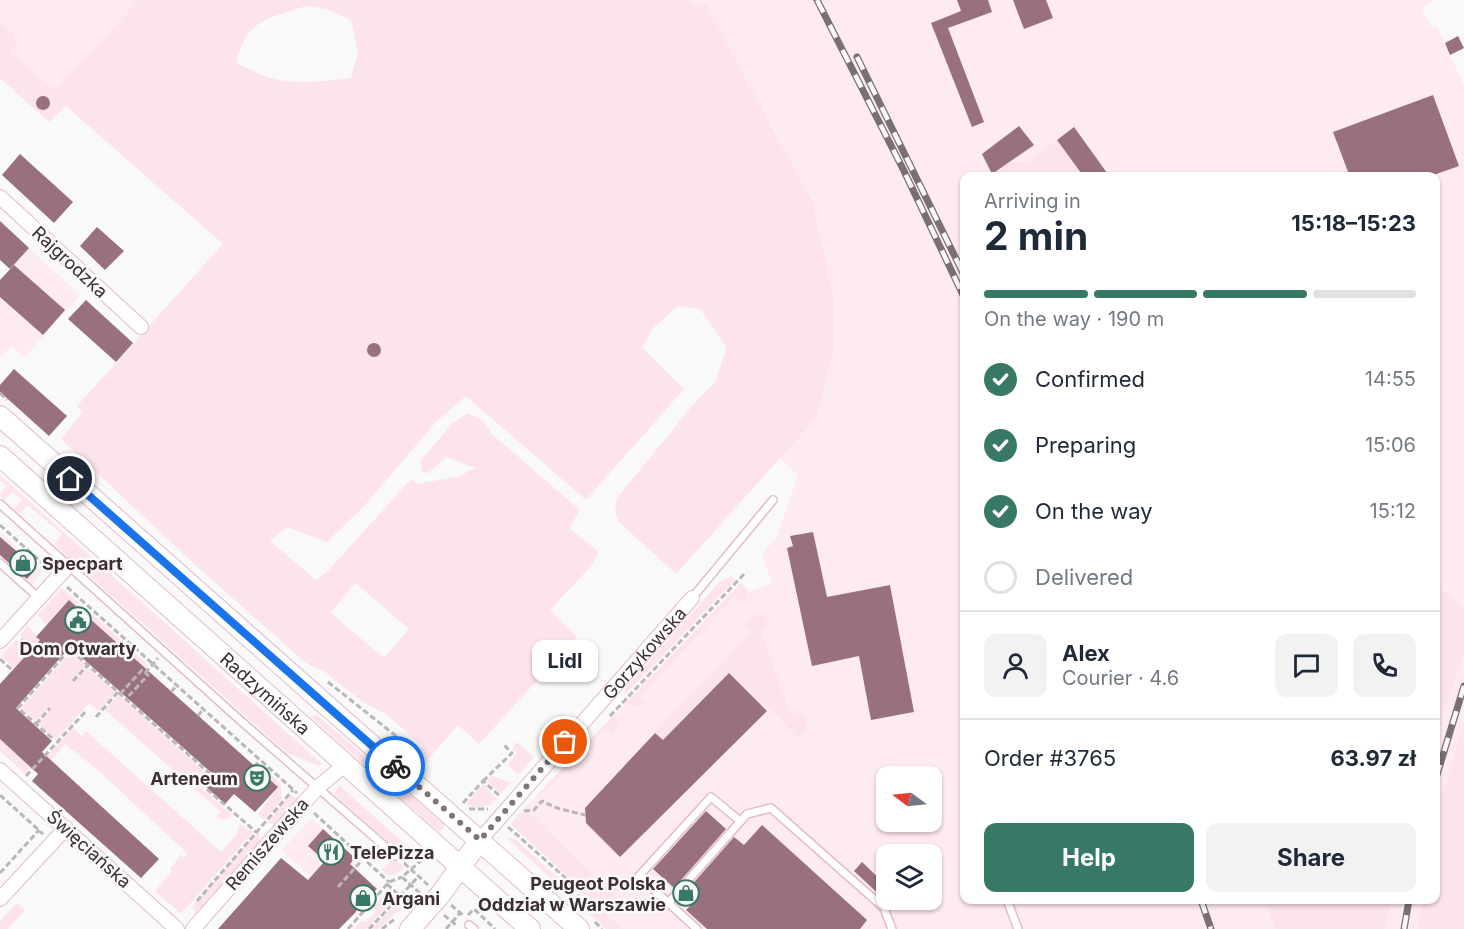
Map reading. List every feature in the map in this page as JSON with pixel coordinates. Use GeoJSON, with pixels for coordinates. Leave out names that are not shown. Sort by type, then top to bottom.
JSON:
{"type":"FeatureCollection","features":[{"type":"Feature","properties":{"kind":"main road","name":"Radzymińska"},"geometry":{"type":"LineString","coordinates":[[0,416],[579,929]]}},
{"type":"Feature","properties":{"kind":"main road","name":"Radzymińska"},"geometry":{"type":"LineString","coordinates":[[0,456],[530,929]]}},
{"type":"Feature","properties":{"kind":"main road"},"geometry":{"type":"LineString","coordinates":[[295,718],[314,696]]}},
{"type":"Feature","properties":{"kind":"main road","name":"Gorzykowska"},"geometry":{"type":"LineString","coordinates":[[410,929],[440,895],[480,840]]}},
{"type":"Feature","properties":{"kind":"street","name":"Rajgrodzka"},"geometry":{"type":"LineString","coordinates":[[0,197],[141,327]]}},
{"type":"Feature","properties":{"kind":"street"},"geometry":{"type":"LineString","coordinates":[[0,641],[69,565]]}},
{"type":"Feature","properties":{"kind":"street","name":"Gorzykowska"},"geometry":{"type":"LineString","coordinates":[[480,840],[692,598]]}},
{"type":"Feature","properties":{"kind":"street","name":"Remiszewska"},"geometry":{"type":"LineString","coordinates":[[193,929],[305,801],[346,764]]}},
{"type":"Feature","properties":{"kind":"street","name":"Święciańska"},"geometry":{"type":"LineString","coordinates":[[0,770],[176,928]]}},
{"type":"Feature","properties":{"kind":"street"},"geometry":{"type":"LineString","coordinates":[[0,899],[66,828]]}},
{"type":"Feature","properties":{"kind":"lane"},"geometry":{"type":"LineString","coordinates":[[692,598],[773,500]]}},
{"type":"Feature","properties":{"kind":"lane","name":"Radzymińska"},"geometry":{"type":"LineString","coordinates":[[0,504],[396,856]]}},
{"type":"Feature","properties":{"kind":"lane"},"geometry":{"type":"LineString","coordinates":[[0,563],[39,598]]}},
{"type":"Feature","properties":{"kind":"lane"},"geometry":{"type":"LineString","coordinates":[[697,929],[639,876],[711,797],[740,821]]}},
{"type":"Feature","properties":{"kind":"lane"},"geometry":{"type":"LineString","coordinates":[[668,903],[747,814],[771,808],[884,908],[892,929]]}},
{"type":"Feature","properties":{"kind":"lane"},"geometry":{"type":"LineString","coordinates":[[1009,904],[1018,929]]}},
{"type":"Feature","properties":{"kind":"path"},"geometry":{"type":"LineString","coordinates":[[0,525],[294,790],[318,818],[411,905],[423,895],[402,877]]}},
{"type":"Feature","properties":{"kind":"path"},"geometry":{"type":"LineString","coordinates":[[610,716],[746,572]]}},
{"type":"Feature","properties":{"kind":"path"},"geometry":{"type":"LineString","coordinates":[[83,614],[89,607]]}},
{"type":"Feature","properties":{"kind":"path"},"geometry":{"type":"LineString","coordinates":[[17,636],[32,649]]}},
{"type":"Feature","properties":{"kind":"path"},"geometry":{"type":"LineString","coordinates":[[52,738],[18,708],[70,649],[210,774],[201,784],[256,832]]}},
{"type":"Feature","properties":{"kind":"path"},"geometry":{"type":"LineString","coordinates":[[145,673],[164,651]]}},
{"type":"Feature","properties":{"kind":"path"},"geometry":{"type":"LineString","coordinates":[[0,659],[12,670]]}},
{"type":"Feature","properties":{"kind":"path"},"geometry":{"type":"LineString","coordinates":[[74,681],[88,665]]}},
{"type":"Feature","properties":{"kind":"path"},"geometry":{"type":"LineString","coordinates":[[96,717],[142,670],[148,675],[126,699]]}},
{"type":"Feature","properties":{"kind":"path"},"geometry":{"type":"LineString","coordinates":[[171,692],[177,685]]}},
{"type":"Feature","properties":{"kind":"path"},"geometry":{"type":"LineString","coordinates":[[36,724],[50,708]]}},
{"type":"Feature","properties":{"kind":"path"},"geometry":{"type":"LineString","coordinates":[[198,716],[203,709]]}},
{"type":"Feature","properties":{"kind":"path"},"geometry":{"type":"LineString","coordinates":[[25,777],[87,710]]}},
{"type":"Feature","properties":{"kind":"path"},"geometry":{"type":"LineString","coordinates":[[463,803],[512,753],[503,744]]}},
{"type":"Feature","properties":{"kind":"path"},"geometry":{"type":"LineString","coordinates":[[254,767],[260,760]]}},
{"type":"Feature","properties":{"kind":"path"},"geometry":{"type":"LineString","coordinates":[[483,781],[501,798]]}},
{"type":"Feature","properties":{"kind":"path"},"geometry":{"type":"LineString","coordinates":[[176,928],[294,790]]}},
{"type":"Feature","properties":{"kind":"path"},"geometry":{"type":"LineString","coordinates":[[536,794],[542,801],[557,808],[585,815]]}},
{"type":"Feature","properties":{"kind":"path"},"geometry":{"type":"LineString","coordinates":[[0,795],[52,842]]}},
{"type":"Feature","properties":{"kind":"path"},"geometry":{"type":"LineString","coordinates":[[525,806],[519,812],[534,810],[542,801]]}},
{"type":"Feature","properties":{"kind":"path"},"geometry":{"type":"LineString","coordinates":[[468,811],[487,808],[490,810]]}},
{"type":"Feature","properties":{"kind":"path"},"geometry":{"type":"LineString","coordinates":[[0,873],[52,816]]}},
{"type":"Feature","properties":{"kind":"path"},"geometry":{"type":"LineString","coordinates":[[513,819],[506,825],[578,890],[579,908]]}},
{"type":"Feature","properties":{"kind":"path"},"geometry":{"type":"LineString","coordinates":[[338,887],[363,859]]}},
{"type":"Feature","properties":{"kind":"path"},"geometry":{"type":"LineString","coordinates":[[348,929],[388,883],[402,877],[423,859]]}},
{"type":"Feature","properties":{"kind":"path"},"geometry":{"type":"LineString","coordinates":[[369,929],[419,876]]}},
{"type":"Feature","properties":{"kind":"path"},"geometry":{"type":"LineString","coordinates":[[441,912],[456,925]]}},
{"type":"Feature","properties":{"kind":"path"},"geometry":{"type":"LineString","coordinates":[[446,929],[460,913]]}},
{"type":"Feature","properties":{"kind":"shaded area"},"geometry":{"type":"Polygon","coordinates":[[[0,0],[139,0],[55,91],[10,52],[13,33],[0,21],[0,0]]]}},
{"type":"Feature","properties":{"kind":"shaded area"},"geometry":{"type":"Polygon","coordinates":[[[139,0],[690,0],[693,6],[706,4],[813,202],[835,303],[833,354],[818,416],[676,574],[619,522],[615,511],[617,498],[696,401],[715,382],[727,348],[700,309],[678,306],[654,327],[642,347],[684,389],[586,500],[466,396],[436,422],[365,505],[327,542],[287,527],[270,541],[316,580],[328,571],[411,479],[417,484],[460,476],[475,468],[446,457],[428,473],[422,472],[420,461],[452,424],[468,413],[482,420],[493,435],[580,510],[569,528],[599,552],[591,566],[550,610],[577,637],[479,744],[458,725],[423,765],[418,753],[423,746],[386,714],[363,702],[325,672],[306,663],[192,562],[61,439],[82,413],[77,406],[223,244],[66,106],[49,122],[0,78],[0,21],[13,33],[16,45],[11,52],[55,91],[139,0]],[[306,6],[270,18],[253,29],[240,48],[236,62],[265,76],[292,82],[320,82],[351,78],[358,53],[351,20],[327,9],[306,6]],[[371,343],[367,348],[368,353],[377,356],[381,352],[381,347],[371,343]],[[355,583],[331,613],[384,658],[409,629],[355,583]]]}},
{"type":"Feature","properties":{"kind":"shaded area"},"geometry":{"type":"Polygon","coordinates":[[[690,0],[1433,0],[1422,9],[1432,28],[1437,27],[1464,85],[1464,609],[1446,592],[1440,590],[1440,172],[960,172],[960,904],[1440,904],[1440,676],[1464,610],[1464,929],[623,929],[600,909],[616,891],[605,887],[529,813],[519,814],[741,583],[749,592],[772,583],[762,555],[777,536],[798,476],[780,457],[818,416],[833,354],[835,303],[813,201],[706,4],[693,6],[690,0]]]}},
{"type":"Feature","properties":{"kind":"shaded area"},"geometry":{"type":"Polygon","coordinates":[[[1057,140],[1080,172],[993,172],[1011,162],[1029,162],[1057,140]]]}},
{"type":"Feature","properties":{"kind":"shaded area"},"geometry":{"type":"Polygon","coordinates":[[[29,248],[80,295],[24,358],[11,347],[0,358],[0,280],[29,248]]]}},
{"type":"Feature","properties":{"kind":"shaded area"},"geometry":{"type":"Polygon","coordinates":[[[0,475],[321,763],[320,766],[287,753],[54,544],[62,534],[28,505],[20,514],[14,509],[22,500],[12,492],[4,501],[0,494],[7,486],[0,480],[0,475]]]}},
{"type":"Feature","properties":{"kind":"shaded area"},"geometry":{"type":"Polygon","coordinates":[[[0,532],[43,571],[30,586],[0,560],[0,532]]]}},
{"type":"Feature","properties":{"kind":"shaded area"},"geometry":{"type":"Polygon","coordinates":[[[731,577],[736,579],[624,696],[625,689],[720,581],[731,577]]]}},
{"type":"Feature","properties":{"kind":"shaded area"},"geometry":{"type":"Polygon","coordinates":[[[741,583],[748,592],[745,603],[735,596],[639,696],[646,704],[637,707],[626,703],[741,583]]]}},
{"type":"Feature","properties":{"kind":"shaded area"},"geometry":{"type":"Polygon","coordinates":[[[62,588],[85,608],[81,612],[46,625],[38,615],[62,588]]]}},
{"type":"Feature","properties":{"kind":"shaded area"},"geometry":{"type":"Polygon","coordinates":[[[1440,590],[1446,592],[1464,609],[1464,653],[1440,722],[1440,590]]]}},
{"type":"Feature","properties":{"kind":"shaded area"},"geometry":{"type":"Polygon","coordinates":[[[89,611],[148,665],[145,669],[85,616],[89,611]]]}},
{"type":"Feature","properties":{"kind":"shaded area"},"geometry":{"type":"Polygon","coordinates":[[[758,614],[764,616],[771,625],[760,630],[792,717],[803,714],[808,727],[798,738],[764,702],[761,705],[729,673],[669,746],[654,732],[753,632],[744,624],[758,614]]]}},
{"type":"Feature","properties":{"kind":"shaded area"},"geometry":{"type":"Polygon","coordinates":[[[28,626],[40,640],[33,647],[20,635],[28,626]]]}},
{"type":"Feature","properties":{"kind":"shaded area"},"geometry":{"type":"Polygon","coordinates":[[[17,639],[30,650],[14,668],[1,656],[17,639]]]}},
{"type":"Feature","properties":{"kind":"shaded area"},"geometry":{"type":"Polygon","coordinates":[[[71,652],[86,665],[73,682],[88,668],[116,692],[99,711],[89,703],[56,740],[38,724],[51,709],[49,707],[36,721],[21,708],[71,652]]]}},
{"type":"Feature","properties":{"kind":"shaded area"},"geometry":{"type":"Polygon","coordinates":[[[119,695],[206,773],[197,784],[232,815],[224,820],[217,817],[221,812],[105,710],[119,695]]]}},
{"type":"Feature","properties":{"kind":"shaded area"},"geometry":{"type":"Polygon","coordinates":[[[317,715],[445,826],[439,832],[311,717],[317,715]]]}},
{"type":"Feature","properties":{"kind":"shaded area"},"geometry":{"type":"Polygon","coordinates":[[[614,715],[619,726],[613,736],[605,729],[540,795],[538,794],[614,715]]]}},
{"type":"Feature","properties":{"kind":"shaded area"},"geometry":{"type":"Polygon","coordinates":[[[1464,724],[1464,929],[1418,929],[1422,904],[1440,904],[1440,801],[1464,724]]]}},
{"type":"Feature","properties":{"kind":"shaded area"},"geometry":{"type":"Polygon","coordinates":[[[73,728],[82,736],[86,731],[221,852],[236,835],[240,824],[253,832],[181,914],[155,891],[172,871],[170,869],[181,855],[184,858],[187,853],[99,771],[65,744],[51,760],[47,756],[73,728]]]}},
{"type":"Feature","properties":{"kind":"shaded area"},"geometry":{"type":"Polygon","coordinates":[[[0,739],[31,767],[25,774],[0,751],[0,739]]]}},
{"type":"Feature","properties":{"kind":"shaded area"},"geometry":{"type":"Polygon","coordinates":[[[517,742],[534,757],[518,775],[508,765],[517,753],[512,748],[517,742]]]}},
{"type":"Feature","properties":{"kind":"shaded area"},"geometry":{"type":"Polygon","coordinates":[[[260,765],[281,784],[282,800],[264,820],[258,814],[278,787],[257,769],[260,765]]]}},
{"type":"Feature","properties":{"kind":"shaded area"},"geometry":{"type":"Polygon","coordinates":[[[491,776],[511,782],[501,794],[487,781],[491,776]]]}},
{"type":"Feature","properties":{"kind":"shaded area"},"geometry":{"type":"Polygon","coordinates":[[[483,784],[497,799],[482,807],[466,804],[483,784]]]}},
{"type":"Feature","properties":{"kind":"shaded area"},"geometry":{"type":"Polygon","coordinates":[[[339,785],[416,854],[412,860],[403,856],[334,794],[339,785]]]}},
{"type":"Feature","properties":{"kind":"shaded area"},"geometry":{"type":"Polygon","coordinates":[[[291,795],[299,800],[276,824],[267,823],[291,795]]]}},
{"type":"Feature","properties":{"kind":"shaded area"},"geometry":{"type":"Polygon","coordinates":[[[529,813],[605,887],[609,883],[617,890],[600,909],[623,929],[606,929],[584,908],[580,887],[513,827],[511,824],[519,814],[529,813]]]}},
{"type":"Feature","properties":{"kind":"shaded area"},"geometry":{"type":"Polygon","coordinates":[[[313,820],[358,861],[329,893],[282,850],[309,821],[313,820]]]}},
{"type":"Feature","properties":{"kind":"shaded area"},"geometry":{"type":"Polygon","coordinates":[[[258,832],[260,844],[197,915],[192,907],[258,832]]]}},
{"type":"Feature","properties":{"kind":"shaded area"},"geometry":{"type":"Polygon","coordinates":[[[507,838],[515,839],[574,892],[575,901],[507,838]]]}},
{"type":"Feature","properties":{"kind":"shaded area"},"geometry":{"type":"Polygon","coordinates":[[[393,858],[405,868],[394,875],[386,875],[382,870],[393,858]]]}},
{"type":"Feature","properties":{"kind":"shaded area"},"geometry":{"type":"Polygon","coordinates":[[[387,891],[396,896],[366,929],[354,929],[361,921],[366,922],[376,911],[374,906],[387,891]]]}},
{"type":"Feature","properties":{"kind":"shaded area"},"geometry":{"type":"Polygon","coordinates":[[[400,900],[404,906],[378,929],[372,929],[400,900]]]}},
{"type":"Feature","properties":{"kind":"shaded area"},"geometry":{"type":"Polygon","coordinates":[[[17,903],[25,910],[8,929],[0,929],[0,921],[17,903]]]}},
{"type":"Feature","properties":{"kind":"shaded area"},"geometry":{"type":"Polygon","coordinates":[[[1267,904],[1391,904],[1385,929],[1275,929],[1267,904]]]}},
{"type":"Feature","properties":{"kind":"building"},"geometry":{"type":"Polygon","coordinates":[[[957,0],[988,0],[992,12],[948,28],[984,122],[972,127],[931,23],[961,11],[957,0]]]}},
{"type":"Feature","properties":{"kind":"building"},"geometry":{"type":"Polygon","coordinates":[[[1013,0],[1046,0],[1053,18],[1024,29],[1013,0]]]}},
{"type":"Feature","properties":{"kind":"building"},"geometry":{"type":"Polygon","coordinates":[[[1458,36],[1464,48],[1450,55],[1445,43],[1458,36]]]}},
{"type":"Feature","properties":{"kind":"building"},"geometry":{"type":"Polygon","coordinates":[[[1433,95],[1459,166],[1440,173],[1348,172],[1333,132],[1433,95]]]}},
{"type":"Feature","properties":{"kind":"building"},"geometry":{"type":"Polygon","coordinates":[[[40,96],[46,96],[50,103],[46,110],[40,110],[36,106],[36,100],[40,96]]]}},
{"type":"Feature","properties":{"kind":"building"},"geometry":{"type":"Polygon","coordinates":[[[1019,126],[1034,145],[995,172],[991,172],[982,154],[1019,126]]]}},
{"type":"Feature","properties":{"kind":"building"},"geometry":{"type":"Polygon","coordinates":[[[1074,127],[1106,172],[1080,172],[1057,140],[1074,127]]]}},
{"type":"Feature","properties":{"kind":"building"},"geometry":{"type":"Polygon","coordinates":[[[20,154],[73,202],[54,223],[2,175],[20,154]]]}},
{"type":"Feature","properties":{"kind":"building"},"geometry":{"type":"Polygon","coordinates":[[[0,221],[29,248],[10,269],[0,260],[0,221]]]}},
{"type":"Feature","properties":{"kind":"building"},"geometry":{"type":"Polygon","coordinates":[[[97,227],[124,251],[105,270],[80,246],[97,227]]]}},
{"type":"Feature","properties":{"kind":"building"},"geometry":{"type":"Polygon","coordinates":[[[14,265],[65,310],[43,335],[0,297],[0,280],[14,265]]]}},
{"type":"Feature","properties":{"kind":"building"},"geometry":{"type":"Polygon","coordinates":[[[86,300],[133,343],[116,362],[68,319],[86,300]]]}},
{"type":"Feature","properties":{"kind":"building"},"geometry":{"type":"Polygon","coordinates":[[[374,343],[379,345],[381,350],[379,355],[374,357],[369,355],[367,350],[369,345],[374,343]]]}},
{"type":"Feature","properties":{"kind":"building"},"geometry":{"type":"Polygon","coordinates":[[[14,369],[67,416],[49,436],[0,392],[0,385],[14,369]]]}},
{"type":"Feature","properties":{"kind":"building"},"geometry":{"type":"Polygon","coordinates":[[[813,532],[827,597],[890,585],[914,712],[871,720],[859,656],[812,666],[787,548],[793,546],[790,536],[813,532]]]}},
{"type":"Feature","properties":{"kind":"building"},"geometry":{"type":"Polygon","coordinates":[[[0,537],[36,568],[27,579],[0,555],[0,537]]]}},
{"type":"Feature","properties":{"kind":"building"},"geometry":{"type":"Polygon","coordinates":[[[69,600],[278,787],[255,812],[234,794],[225,804],[205,786],[215,776],[70,647],[16,708],[52,741],[42,752],[159,859],[141,878],[32,781],[38,774],[0,739],[0,684],[40,640],[36,637],[69,600]]]}},
{"type":"Feature","properties":{"kind":"building"},"geometry":{"type":"Polygon","coordinates":[[[729,673],[767,711],[620,857],[586,823],[585,808],[655,733],[663,740],[729,673]]]}},
{"type":"Feature","properties":{"kind":"building"},"geometry":{"type":"Polygon","coordinates":[[[706,811],[726,829],[674,888],[653,869],[706,811]]]}},
{"type":"Feature","properties":{"kind":"building"},"geometry":{"type":"Polygon","coordinates":[[[762,825],[867,920],[860,929],[707,929],[686,910],[692,904],[682,896],[734,837],[744,845],[762,825]]]}},
{"type":"Feature","properties":{"kind":"building"},"geometry":{"type":"Polygon","coordinates":[[[323,829],[355,858],[350,864],[377,889],[362,902],[355,913],[339,929],[218,929],[281,858],[308,880],[325,861],[308,846],[323,829]]]}},
{"type":"Feature","properties":{"kind":"building"},"geometry":{"type":"Polygon","coordinates":[[[862,862],[876,875],[876,892],[854,871],[862,862]]]}},
{"type":"Feature","properties":{"kind":"railway"},"geometry":{"type":"LineString","coordinates":[[817,0],[903,169],[960,289]]}},
{"type":"Feature","properties":{"kind":"railway"},"geometry":{"type":"LineString","coordinates":[[857,57],[960,267]]}},
{"type":"Feature","properties":{"kind":"railway"},"geometry":{"type":"LineString","coordinates":[[1440,765],[1464,686]]}},
{"type":"Feature","properties":{"kind":"railway"},"geometry":{"type":"LineString","coordinates":[[1202,904],[1211,929]]}},
{"type":"Feature","properties":{"kind":"railway"},"geometry":{"type":"LineString","coordinates":[[1404,929],[1408,904]]}},
{"type":"Feature","properties":{"kind":"way so far"},"geometry":{"type":"LineString","coordinates":[[395,766],[480,840],[565,742]]}},
{"type":"Feature","properties":{"kind":"place","name":"Specpart"},"geometry":{"type":"Point","coordinates":[23,563]}},
{"type":"Feature","properties":{"kind":"place","name":"Dom Otwarty"},"geometry":{"type":"Point","coordinates":[78,620]}},
{"type":"Feature","properties":{"kind":"place","name":"Lidl"},"geometry":{"type":"Point","coordinates":[565,742]}},
{"type":"Feature","properties":{"kind":"place","name":"Arteneum"},"geometry":{"type":"Point","coordinates":[257,778]}},
{"type":"Feature","properties":{"kind":"place","name":"TelePizza"},"geometry":{"type":"Point","coordinates":[331,852]}},
{"type":"Feature","properties":{"kind":"place","name":"Peugeot Polska Oddział w Warszawie"},"geometry":{"type":"Point","coordinates":[686,893]}},
{"type":"Feature","properties":{"kind":"place","name":"Argani"},"geometry":{"type":"Point","coordinates":[363,898]}},
{"type":"Feature","properties":{"kind":"route"},"geometry":{"type":"LineString","coordinates":[[70,479],[395,766]]}}]}
